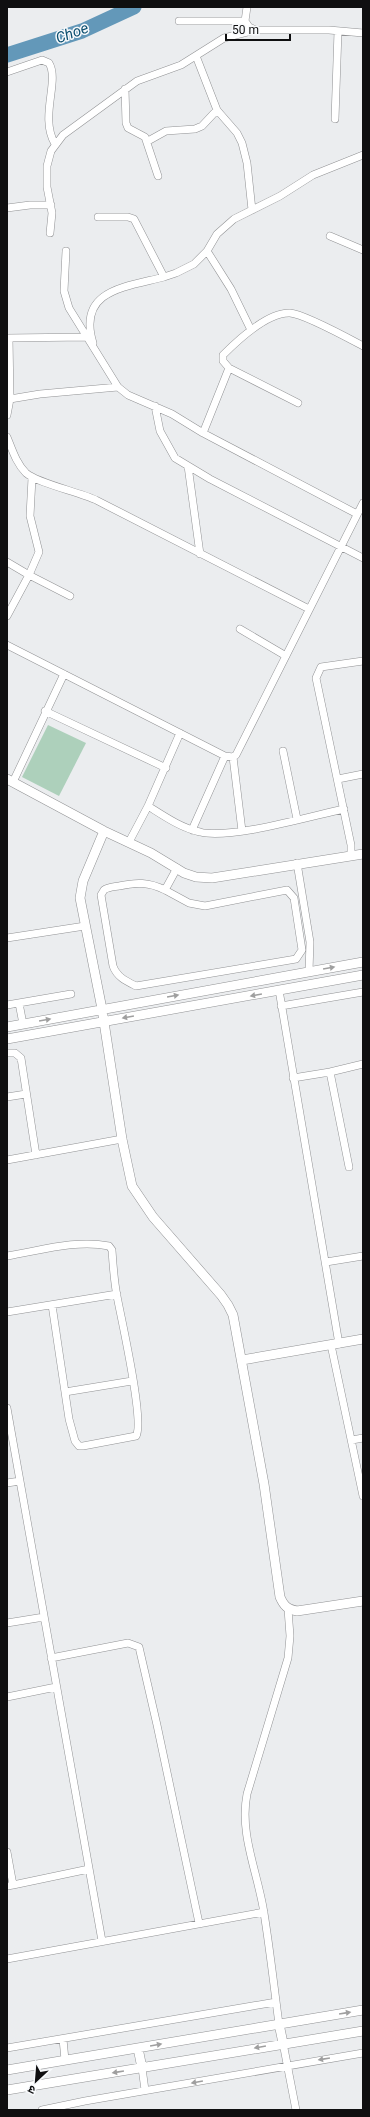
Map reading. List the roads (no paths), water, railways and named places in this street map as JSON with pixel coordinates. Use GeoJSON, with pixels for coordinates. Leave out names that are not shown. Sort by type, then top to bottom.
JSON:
{"type":"FeatureCollection","features":[{"type":"Feature","properties":{"kind":"main road"},"geometry":{"type":"LineString","coordinates":[[10,781],[104,831],[129,842],[196,877],[212,878],[297,863],[363,854]]}},
{"type":"Feature","properties":{"kind":"main road"},"geometry":{"type":"LineString","coordinates":[[104,831],[83,882],[80,898],[102,1009],[128,1174],[138,1198],[228,1305],[233,1315],[264,1484],[280,1597],[288,1609],[297,1611],[363,1601]]}},
{"type":"Feature","properties":{"kind":"main road"},"geometry":{"type":"LineString","coordinates":[[7,1027],[363,962]]}},
{"type":"Feature","properties":{"kind":"main road"},"geometry":{"type":"LineString","coordinates":[[7,1039],[363,974]]}},
{"type":"Feature","properties":{"kind":"main road"},"geometry":{"type":"LineString","coordinates":[[242,1360],[363,1339]]}},
{"type":"Feature","properties":{"kind":"main road"},"geometry":{"type":"LineString","coordinates":[[7,2070],[363,2010]]}},
{"type":"Feature","properties":{"kind":"main road"},"geometry":{"type":"LineString","coordinates":[[279,2024],[283,2044]]}},
{"type":"Feature","properties":{"kind":"main road"},"geometry":{"type":"LineString","coordinates":[[7,2090],[363,2031]]}},
{"type":"Feature","properties":{"kind":"main road"},"geometry":{"type":"LineString","coordinates":[[138,2048],[142,2068]]}},
{"type":"Feature","properties":{"kind":"street"},"geometry":{"type":"LineString","coordinates":[[247,7],[245,21],[249,27],[256,30]]}},
{"type":"Feature","properties":{"kind":"street"},"geometry":{"type":"LineString","coordinates":[[179,21],[245,21]]}},
{"type":"Feature","properties":{"kind":"street"},"geometry":{"type":"LineString","coordinates":[[50,233],[51,205],[47,187],[46,166],[55,144],[63,135],[137,81],[172,69],[224,38],[256,30],[338,31],[363,33]]}},
{"type":"Feature","properties":{"kind":"street"},"geometry":{"type":"LineString","coordinates":[[335,119],[338,31]]}},
{"type":"Feature","properties":{"kind":"street"},"geometry":{"type":"LineString","coordinates":[[196,56],[217,110],[237,133],[242,143],[247,163],[252,210]]}},
{"type":"Feature","properties":{"kind":"street"},"geometry":{"type":"LineString","coordinates":[[7,72],[42,60],[49,62],[52,73],[48,129],[55,144]]}},
{"type":"Feature","properties":{"kind":"street"},"geometry":{"type":"LineString","coordinates":[[125,89],[126,123],[128,128],[145,137],[148,141],[158,176]]}},
{"type":"Feature","properties":{"kind":"street"},"geometry":{"type":"LineString","coordinates":[[148,141],[166,131],[195,129],[202,126],[217,110]]}},
{"type":"Feature","properties":{"kind":"street"},"geometry":{"type":"LineString","coordinates":[[94,347],[88,323],[92,309],[98,300],[121,289],[176,273],[194,264],[207,251],[224,226],[234,219],[280,196],[314,175],[363,155]]}},
{"type":"Feature","properties":{"kind":"street"},"geometry":{"type":"LineString","coordinates":[[7,208],[30,205],[51,205]]}},
{"type":"Feature","properties":{"kind":"street"},"geometry":{"type":"LineString","coordinates":[[98,217],[128,217],[134,219],[164,277]]}},
{"type":"Feature","properties":{"kind":"street"},"geometry":{"type":"LineString","coordinates":[[330,236],[363,250]]}},
{"type":"Feature","properties":{"kind":"street"},"geometry":{"type":"LineString","coordinates":[[66,251],[64,291],[69,308],[118,387],[128,395],[155,406],[357,514]]}},
{"type":"Feature","properties":{"kind":"street"},"geometry":{"type":"LineString","coordinates":[[207,251],[231,289],[251,330]]}},
{"type":"Feature","properties":{"kind":"street"},"geometry":{"type":"LineString","coordinates":[[298,404],[230,368],[223,361],[223,355],[251,330],[276,316],[290,313],[363,346]]}},
{"type":"Feature","properties":{"kind":"street"},"geometry":{"type":"LineString","coordinates":[[7,415],[10,399],[8,338],[87,337]]}},
{"type":"Feature","properties":{"kind":"street"},"geometry":{"type":"LineString","coordinates":[[203,433],[230,368]]}},
{"type":"Feature","properties":{"kind":"street"},"geometry":{"type":"LineString","coordinates":[[10,399],[40,394],[118,387]]}},
{"type":"Feature","properties":{"kind":"street"},"geometry":{"type":"LineString","coordinates":[[155,406],[160,431],[175,458],[363,558]]}},
{"type":"Feature","properties":{"kind":"street"},"geometry":{"type":"LineString","coordinates":[[7,437],[19,464],[32,478],[84,495],[309,609]]}},
{"type":"Feature","properties":{"kind":"street"},"geometry":{"type":"LineString","coordinates":[[188,466],[200,554]]}},
{"type":"Feature","properties":{"kind":"street"},"geometry":{"type":"LineString","coordinates":[[7,616],[29,575],[39,552],[30,516],[32,478]]}},
{"type":"Feature","properties":{"kind":"street"},"geometry":{"type":"LineString","coordinates":[[242,831],[233,758],[236,755],[363,503]]}},
{"type":"Feature","properties":{"kind":"street"},"geometry":{"type":"LineString","coordinates":[[7,562],[70,596]]}},
{"type":"Feature","properties":{"kind":"street"},"geometry":{"type":"LineString","coordinates":[[240,629],[286,656]]}},
{"type":"Feature","properties":{"kind":"street"},"geometry":{"type":"LineString","coordinates":[[7,645],[225,756],[233,758]]}},
{"type":"Feature","properties":{"kind":"street"},"geometry":{"type":"LineString","coordinates":[[351,856],[344,809],[316,678],[321,667],[363,661]]}},
{"type":"Feature","properties":{"kind":"street"},"geometry":{"type":"LineString","coordinates":[[10,781],[64,674]]}},
{"type":"Feature","properties":{"kind":"street"},"geometry":{"type":"LineString","coordinates":[[45,711],[166,768]]}},
{"type":"Feature","properties":{"kind":"street"},"geometry":{"type":"LineString","coordinates":[[129,842],[166,768],[180,733]]}},
{"type":"Feature","properties":{"kind":"street"},"geometry":{"type":"LineString","coordinates":[[283,751],[296,819]]}},
{"type":"Feature","properties":{"kind":"street"},"geometry":{"type":"LineString","coordinates":[[192,830],[225,756]]}},
{"type":"Feature","properties":{"kind":"street"},"geometry":{"type":"LineString","coordinates":[[338,779],[363,774]]}},
{"type":"Feature","properties":{"kind":"street"},"geometry":{"type":"LineString","coordinates":[[148,806],[192,830],[202,833],[242,831],[344,809]]}},
{"type":"Feature","properties":{"kind":"street"},"geometry":{"type":"LineString","coordinates":[[297,863],[310,942],[309,971]]}},
{"type":"Feature","properties":{"kind":"street"},"geometry":{"type":"LineString","coordinates":[[165,890],[177,868]]}},
{"type":"Feature","properties":{"kind":"street"},"geometry":{"type":"LineString","coordinates":[[131,883],[153,884],[165,890],[189,903],[204,906],[287,890],[294,898],[302,950],[296,959],[136,986],[126,982],[118,975],[113,966],[101,895],[104,890],[131,883]]}},
{"type":"Feature","properties":{"kind":"street"},"geometry":{"type":"LineString","coordinates":[[7,938],[86,926]]}},
{"type":"Feature","properties":{"kind":"street"},"geometry":{"type":"LineString","coordinates":[[279,990],[280,1006],[326,1262],[335,1344],[363,1496]]}},
{"type":"Feature","properties":{"kind":"street"},"geometry":{"type":"LineString","coordinates":[[280,1006],[363,992]]}},
{"type":"Feature","properties":{"kind":"street"},"geometry":{"type":"LineString","coordinates":[[7,1005],[71,994]]}},
{"type":"Feature","properties":{"kind":"street"},"geometry":{"type":"LineString","coordinates":[[19,1003],[23,1024]]}},
{"type":"Feature","properties":{"kind":"street"},"geometry":{"type":"LineString","coordinates":[[7,1053],[15,1052],[21,1058],[36,1155]]}},
{"type":"Feature","properties":{"kind":"street"},"geometry":{"type":"LineString","coordinates":[[293,1078],[330,1072],[363,1064]]}},
{"type":"Feature","properties":{"kind":"street"},"geometry":{"type":"LineString","coordinates":[[330,1072],[349,1167]]}},
{"type":"Feature","properties":{"kind":"street"},"geometry":{"type":"LineString","coordinates":[[7,1097],[26,1094]]}},
{"type":"Feature","properties":{"kind":"street"},"geometry":{"type":"LineString","coordinates":[[7,1160],[122,1139]]}},
{"type":"Feature","properties":{"kind":"street"},"geometry":{"type":"LineString","coordinates":[[7,1256],[53,1248],[90,1244],[109,1246],[112,1250],[116,1294],[139,1429],[136,1436],[83,1446],[79,1446],[75,1441],[65,1392],[52,1304]]}},
{"type":"Feature","properties":{"kind":"street"},"geometry":{"type":"LineString","coordinates":[[326,1262],[363,1256]]}},
{"type":"Feature","properties":{"kind":"street"},"geometry":{"type":"LineString","coordinates":[[7,1312],[116,1294]]}},
{"type":"Feature","properties":{"kind":"street"},"geometry":{"type":"LineString","coordinates":[[65,1392],[132,1381]]}},
{"type":"Feature","properties":{"kind":"street"},"geometry":{"type":"LineString","coordinates":[[7,1408],[102,1941]]}},
{"type":"Feature","properties":{"kind":"street"},"geometry":{"type":"LineString","coordinates":[[352,1440],[363,1438]]}},
{"type":"Feature","properties":{"kind":"street"},"geometry":{"type":"LineString","coordinates":[[7,1483],[20,1481]]}},
{"type":"Feature","properties":{"kind":"street"},"geometry":{"type":"LineString","coordinates":[[279,2024],[264,1912],[245,1830],[243,1811],[288,1658],[290,1636],[288,1609]]}},
{"type":"Feature","properties":{"kind":"street"},"geometry":{"type":"LineString","coordinates":[[7,1623],[44,1617]]}},
{"type":"Feature","properties":{"kind":"street"},"geometry":{"type":"LineString","coordinates":[[51,1658],[128,1644],[139,1647],[158,1725],[199,1923]]}},
{"type":"Feature","properties":{"kind":"street"},"geometry":{"type":"LineString","coordinates":[[7,1697],[56,1687]]}},
{"type":"Feature","properties":{"kind":"street"},"geometry":{"type":"LineString","coordinates":[[7,1852],[10,1885],[89,1868]]}},
{"type":"Feature","properties":{"kind":"street"},"geometry":{"type":"LineString","coordinates":[[7,1959],[264,1912]]}},
{"type":"Feature","properties":{"kind":"street"},"geometry":{"type":"LineString","coordinates":[[7,2048],[276,2002]]}},
{"type":"Feature","properties":{"kind":"street"},"geometry":{"type":"LineString","coordinates":[[63,2039],[65,2060]]}},
{"type":"Feature","properties":{"kind":"street"},"geometry":{"type":"LineString","coordinates":[[283,2044],[289,2065],[296,2110]]}},
{"type":"Feature","properties":{"kind":"street"},"geometry":{"type":"LineString","coordinates":[[42,2110],[145,2090],[363,2053]]}},
{"type":"Feature","properties":{"kind":"street"},"geometry":{"type":"LineString","coordinates":[[142,2068],[145,2090]]}},
{"type":"Feature","properties":{"kind":"waterway","name":"Choe"},"geometry":{"type":"LineString","coordinates":[[7,55],[82,31],[134,7]]}}]}
